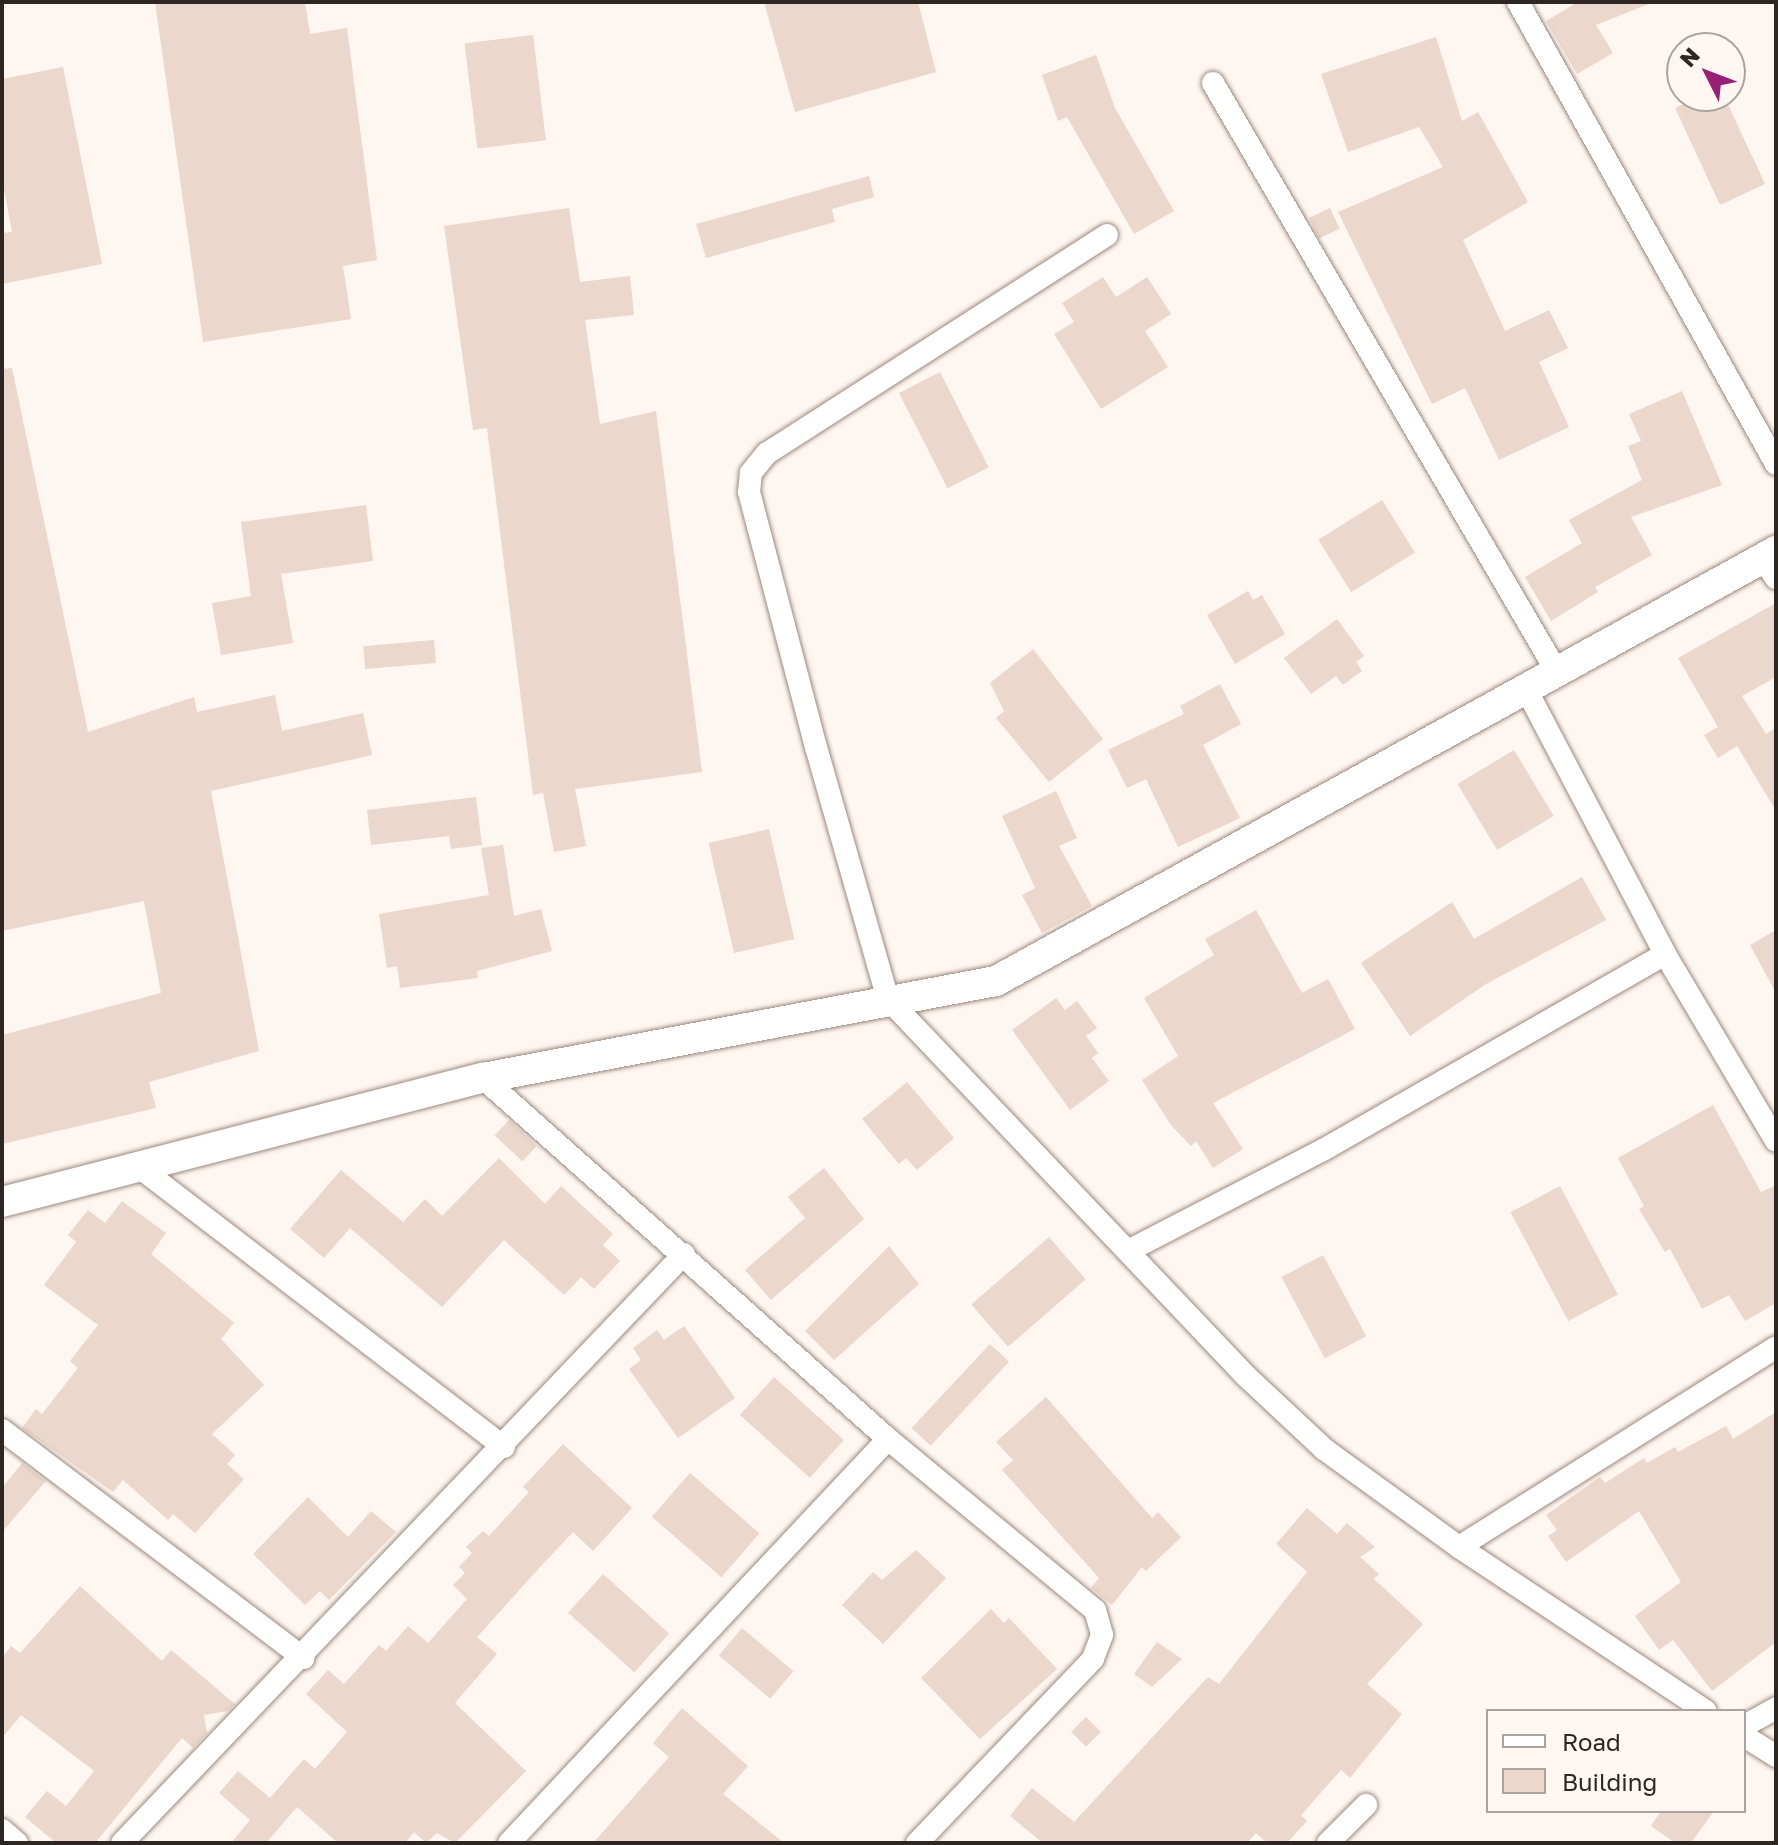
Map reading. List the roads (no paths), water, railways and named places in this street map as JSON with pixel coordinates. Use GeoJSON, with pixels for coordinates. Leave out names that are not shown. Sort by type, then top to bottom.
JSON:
{"type":"FeatureCollection","features":[{"type":"Feature","properties":{"kind":"street"},"geometry":{"type":"LineString","coordinates":[[1518,2],[1776,464]]}},
{"type":"Feature","properties":{"kind":"street"},"geometry":{"type":"LineString","coordinates":[[1213,83],[1557,672]]}},
{"type":"Feature","properties":{"kind":"street"},"geometry":{"type":"LineString","coordinates":[[1107,235],[767,453],[751,473],[749,492],[816,747],[888,999],[1246,1376],[1324,1449],[1459,1547],[1703,1709]]}},
{"type":"Feature","properties":{"kind":"street"},"geometry":{"type":"LineString","coordinates":[[2,1202],[483,1078],[996,981],[1263,838],[1557,672],[1772,563]]}},
{"type":"Feature","properties":{"kind":"street"},"geometry":{"type":"LineString","coordinates":[[1526,689],[1665,954],[1776,1141]]}},
{"type":"Feature","properties":{"kind":"street"},"geometry":{"type":"LineString","coordinates":[[1128,1251],[1323,1150],[1665,954]]}},
{"type":"Feature","properties":{"kind":"street"},"geometry":{"type":"LineString","coordinates":[[483,1078],[888,1439],[1095,1610],[1102,1635],[1093,1659],[917,1843]]}},
{"type":"Feature","properties":{"kind":"street"},"geometry":{"type":"LineString","coordinates":[[139,1167],[504,1447]]}},
{"type":"Feature","properties":{"kind":"street"},"geometry":{"type":"LineString","coordinates":[[122,1843],[303,1658],[684,1254]]}},
{"type":"Feature","properties":{"kind":"street"},"geometry":{"type":"LineString","coordinates":[[1459,1547],[1776,1347]]}},
{"type":"Feature","properties":{"kind":"street"},"geometry":{"type":"LineString","coordinates":[[2,1430],[303,1658]]}},
{"type":"Feature","properties":{"kind":"street"},"geometry":{"type":"LineString","coordinates":[[509,1843],[888,1439]]}},
{"type":"Feature","properties":{"kind":"street"},"geometry":{"type":"LineString","coordinates":[[1746,1725],[1776,1708]]}},
{"type":"Feature","properties":{"kind":"street"},"geometry":{"type":"LineString","coordinates":[[1746,1737],[1776,1756]]}},
{"type":"Feature","properties":{"kind":"street"},"geometry":{"type":"LineString","coordinates":[[1328,1843],[1366,1805]]}},
{"type":"Feature","properties":{"kind":"street"},"geometry":{"type":"LineString","coordinates":[[2,1830],[17,1843]]}}]}
